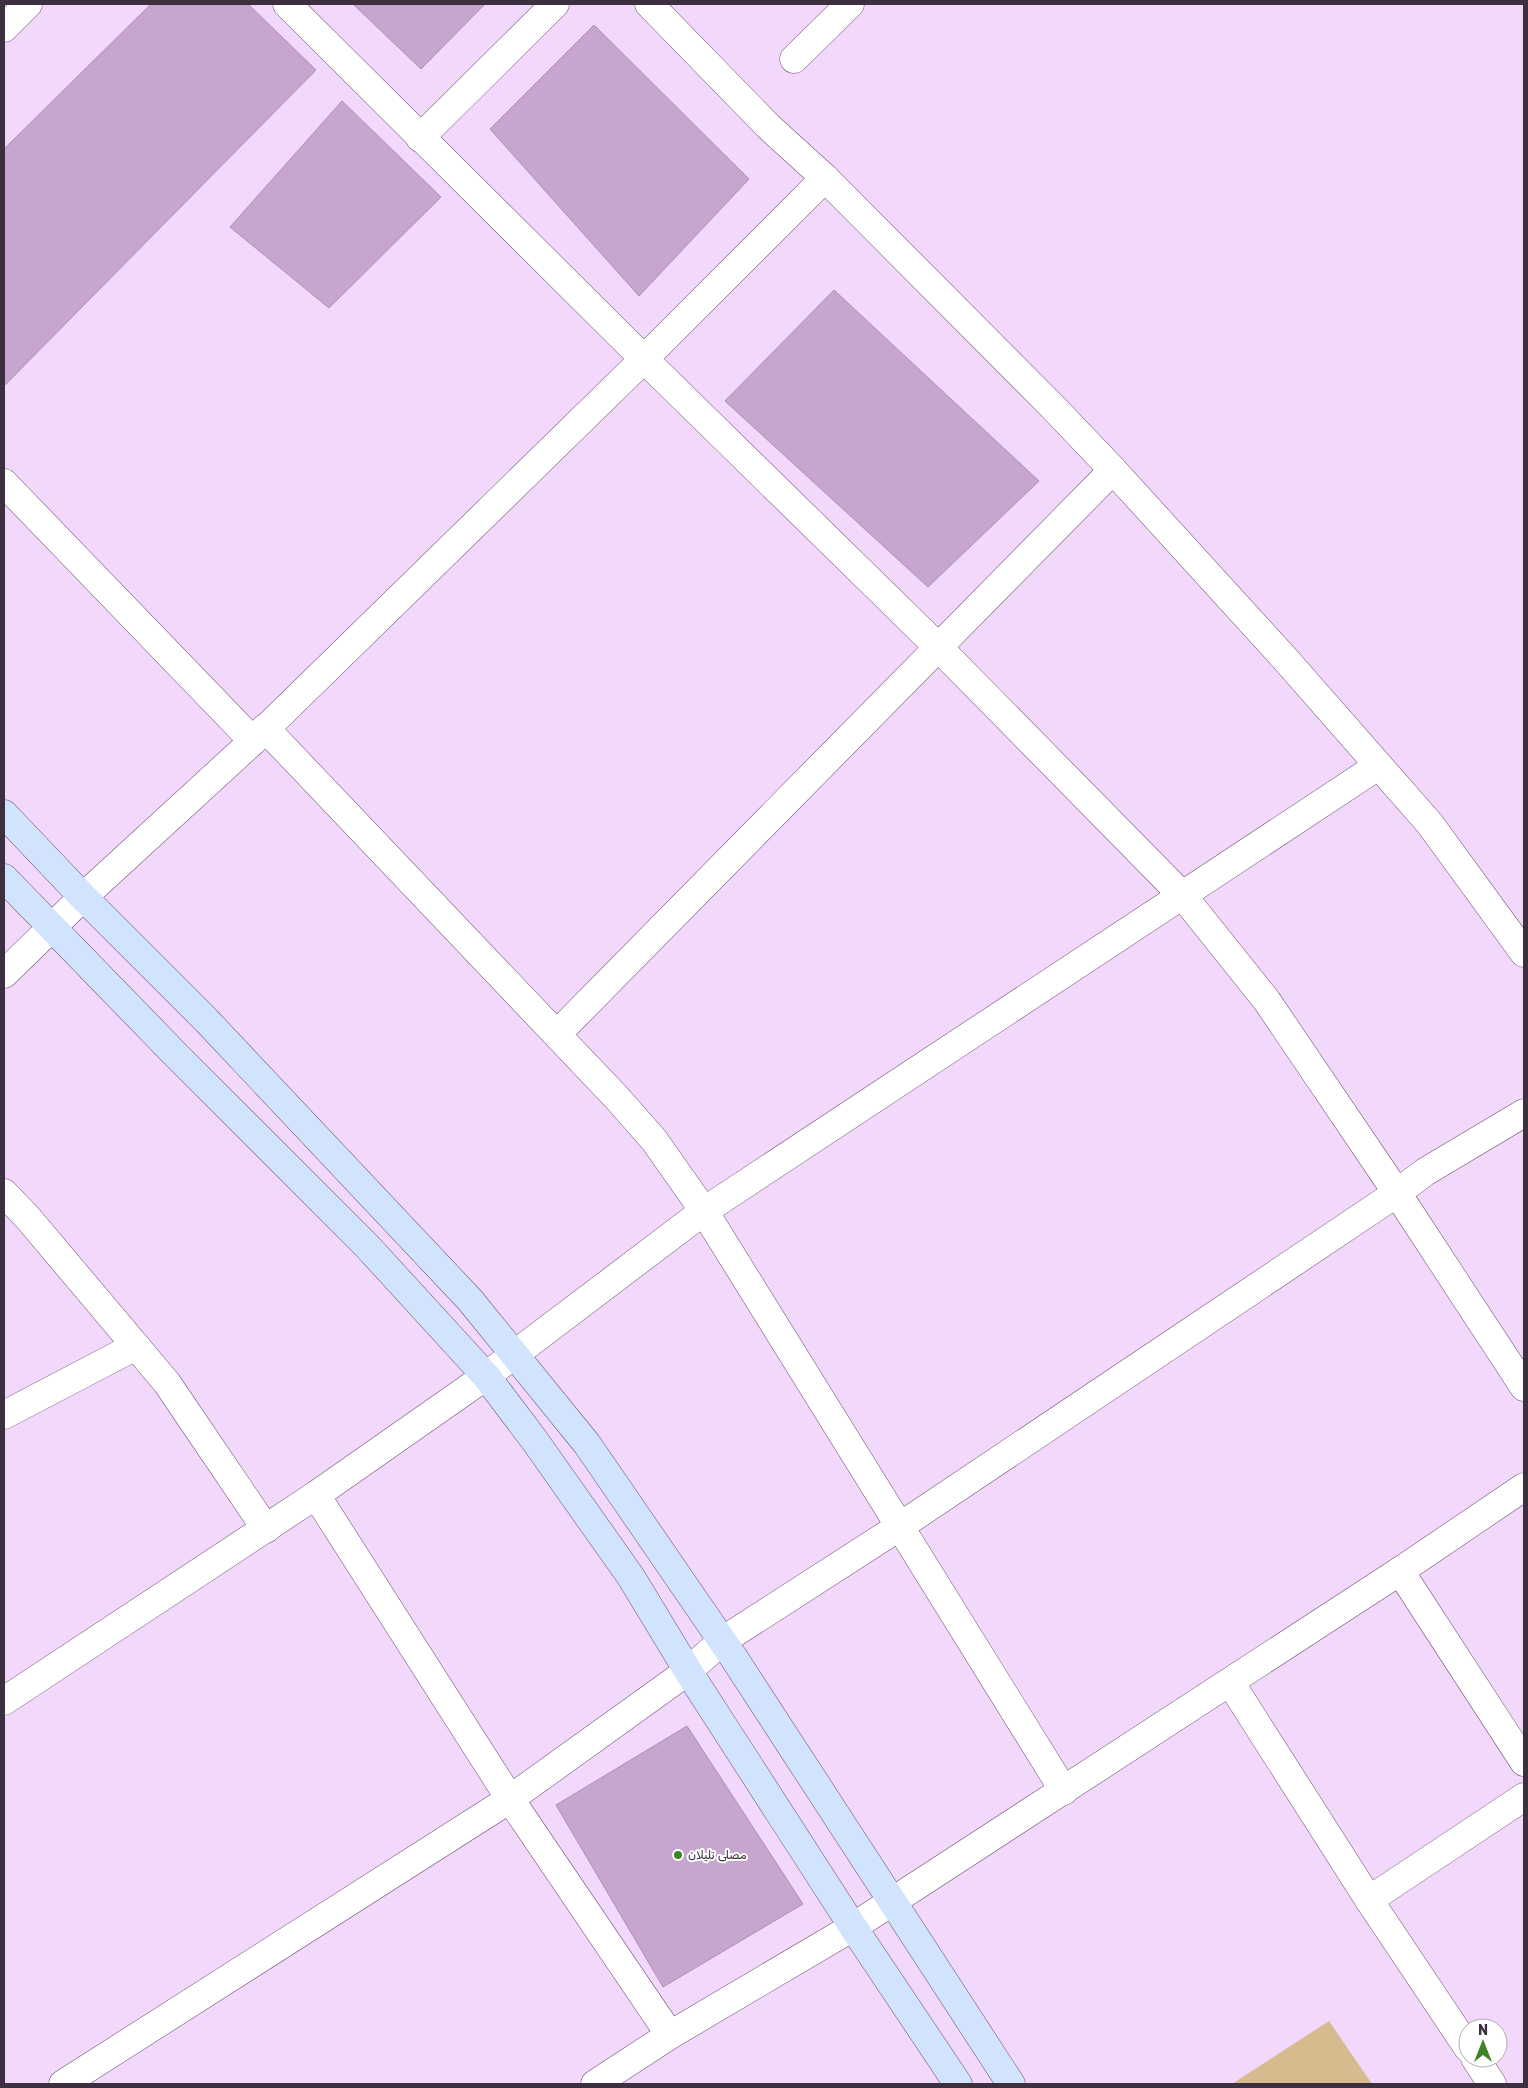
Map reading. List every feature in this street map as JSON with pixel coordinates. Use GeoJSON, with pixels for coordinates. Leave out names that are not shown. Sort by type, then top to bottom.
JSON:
{"type":"FeatureCollection","features":[{"type":"Feature","properties":{"kind":"main road"},"geometry":{"type":"LineString","coordinates":[[4,814],[83,897],[208,1021],[470,1300],[588,1444],[722,1641],[1011,2084]]}},
{"type":"Feature","properties":{"kind":"main road"},"geometry":{"type":"LineString","coordinates":[[4,878],[50,928],[367,1246],[486,1376],[631,1577],[688,1671],[958,2084]]}},
{"type":"Feature","properties":{"kind":"street"},"geometry":{"type":"LineString","coordinates":[[4,28],[28,4]]}},
{"type":"Feature","properties":{"kind":"street"},"geometry":{"type":"LineString","coordinates":[[287,4],[420,138],[938,647],[1183,896],[1266,1001],[1397,1193],[1524,1387]]}},
{"type":"Feature","properties":{"kind":"street"},"geometry":{"type":"LineString","coordinates":[[420,138],[555,4]]}},
{"type":"Feature","properties":{"kind":"street"},"geometry":{"type":"LineString","coordinates":[[649,4],[768,126],[825,178],[1051,404],[1113,470],[1287,661],[1430,824],[1524,953]]}},
{"type":"Feature","properties":{"kind":"street"},"geometry":{"type":"LineString","coordinates":[[794,59],[850,4]]}},
{"type":"Feature","properties":{"kind":"street"},"geometry":{"type":"LineString","coordinates":[[4,974],[83,897],[259,735],[644,359],[825,178]]}},
{"type":"Feature","properties":{"kind":"street"},"geometry":{"type":"LineString","coordinates":[[557,1034],[1113,470]]}},
{"type":"Feature","properties":{"kind":"street"},"geometry":{"type":"LineString","coordinates":[[4,483],[557,1034],[654,1140],[704,1211],[1064,1791]]}},
{"type":"Feature","properties":{"kind":"street"},"geometry":{"type":"LineString","coordinates":[[4,1701],[266,1529],[486,1376],[704,1211],[1378,766]]}},
{"type":"Feature","properties":{"kind":"street"},"geometry":{"type":"LineString","coordinates":[[63,2084],[510,1799],[688,1671],[722,1641],[899,1527],[1397,1193],[1424,1172],[1524,1113]]}},
{"type":"Feature","properties":{"kind":"street"},"geometry":{"type":"LineString","coordinates":[[4,1192],[167,1383],[266,1529]]}},
{"type":"Feature","properties":{"kind":"street"},"geometry":{"type":"LineString","coordinates":[[4,1415],[136,1346]]}},
{"type":"Feature","properties":{"kind":"street"},"geometry":{"type":"LineString","coordinates":[[595,2084],[670,2035],[853,1926],[1064,1791],[1400,1571],[1524,1487]]}},
{"type":"Feature","properties":{"kind":"street"},"geometry":{"type":"LineString","coordinates":[[316,1495],[510,1799],[670,2035]]}},
{"type":"Feature","properties":{"kind":"street"},"geometry":{"type":"LineString","coordinates":[[1400,1571],[1524,1762]]}},
{"type":"Feature","properties":{"kind":"street"},"geometry":{"type":"LineString","coordinates":[[1230,1682],[1458,2033]]}},
{"type":"Feature","properties":{"kind":"street"},"geometry":{"type":"LineString","coordinates":[[1370,1900],[1524,1798]]}},
{"type":"Feature","properties":{"kind":"street"},"geometry":{"type":"LineString","coordinates":[[1481,2068],[1492,2084]]}},
{"type":"Feature","properties":{"kind":"shaded area"},"geometry":{"type":"Polygon","coordinates":[[[1329,2021],[1372,2084],[1232,2084],[1329,2021]]]}},
{"type":"Feature","properties":{"kind":"building"},"geometry":{"type":"Polygon","coordinates":[[[151,4],[248,4],[316,70],[4,386],[4,149],[151,4]]]}},
{"type":"Feature","properties":{"kind":"building"},"geometry":{"type":"Polygon","coordinates":[[[353,4],[485,4],[421,69],[353,4]]]}},
{"type":"Feature","properties":{"kind":"building"},"geometry":{"type":"Polygon","coordinates":[[[594,25],[749,179],[639,296],[490,129],[594,25]]]}},
{"type":"Feature","properties":{"kind":"building"},"geometry":{"type":"Polygon","coordinates":[[[342,101],[441,197],[329,308],[230,227],[342,101]]]}},
{"type":"Feature","properties":{"kind":"building"},"geometry":{"type":"Polygon","coordinates":[[[834,290],[1039,481],[928,587],[725,401],[834,290]]]}},
{"type":"Feature","properties":{"kind":"building","name":"مصلى تليلان"},"geometry":{"type":"Polygon","coordinates":[[[687,1726],[803,1904],[663,1987],[556,1805],[687,1726]]]}},
{"type":"Feature","properties":{"kind":"place","name":"مصلى تليلان"},"geometry":{"type":"Point","coordinates":[678,1855]}}]}
